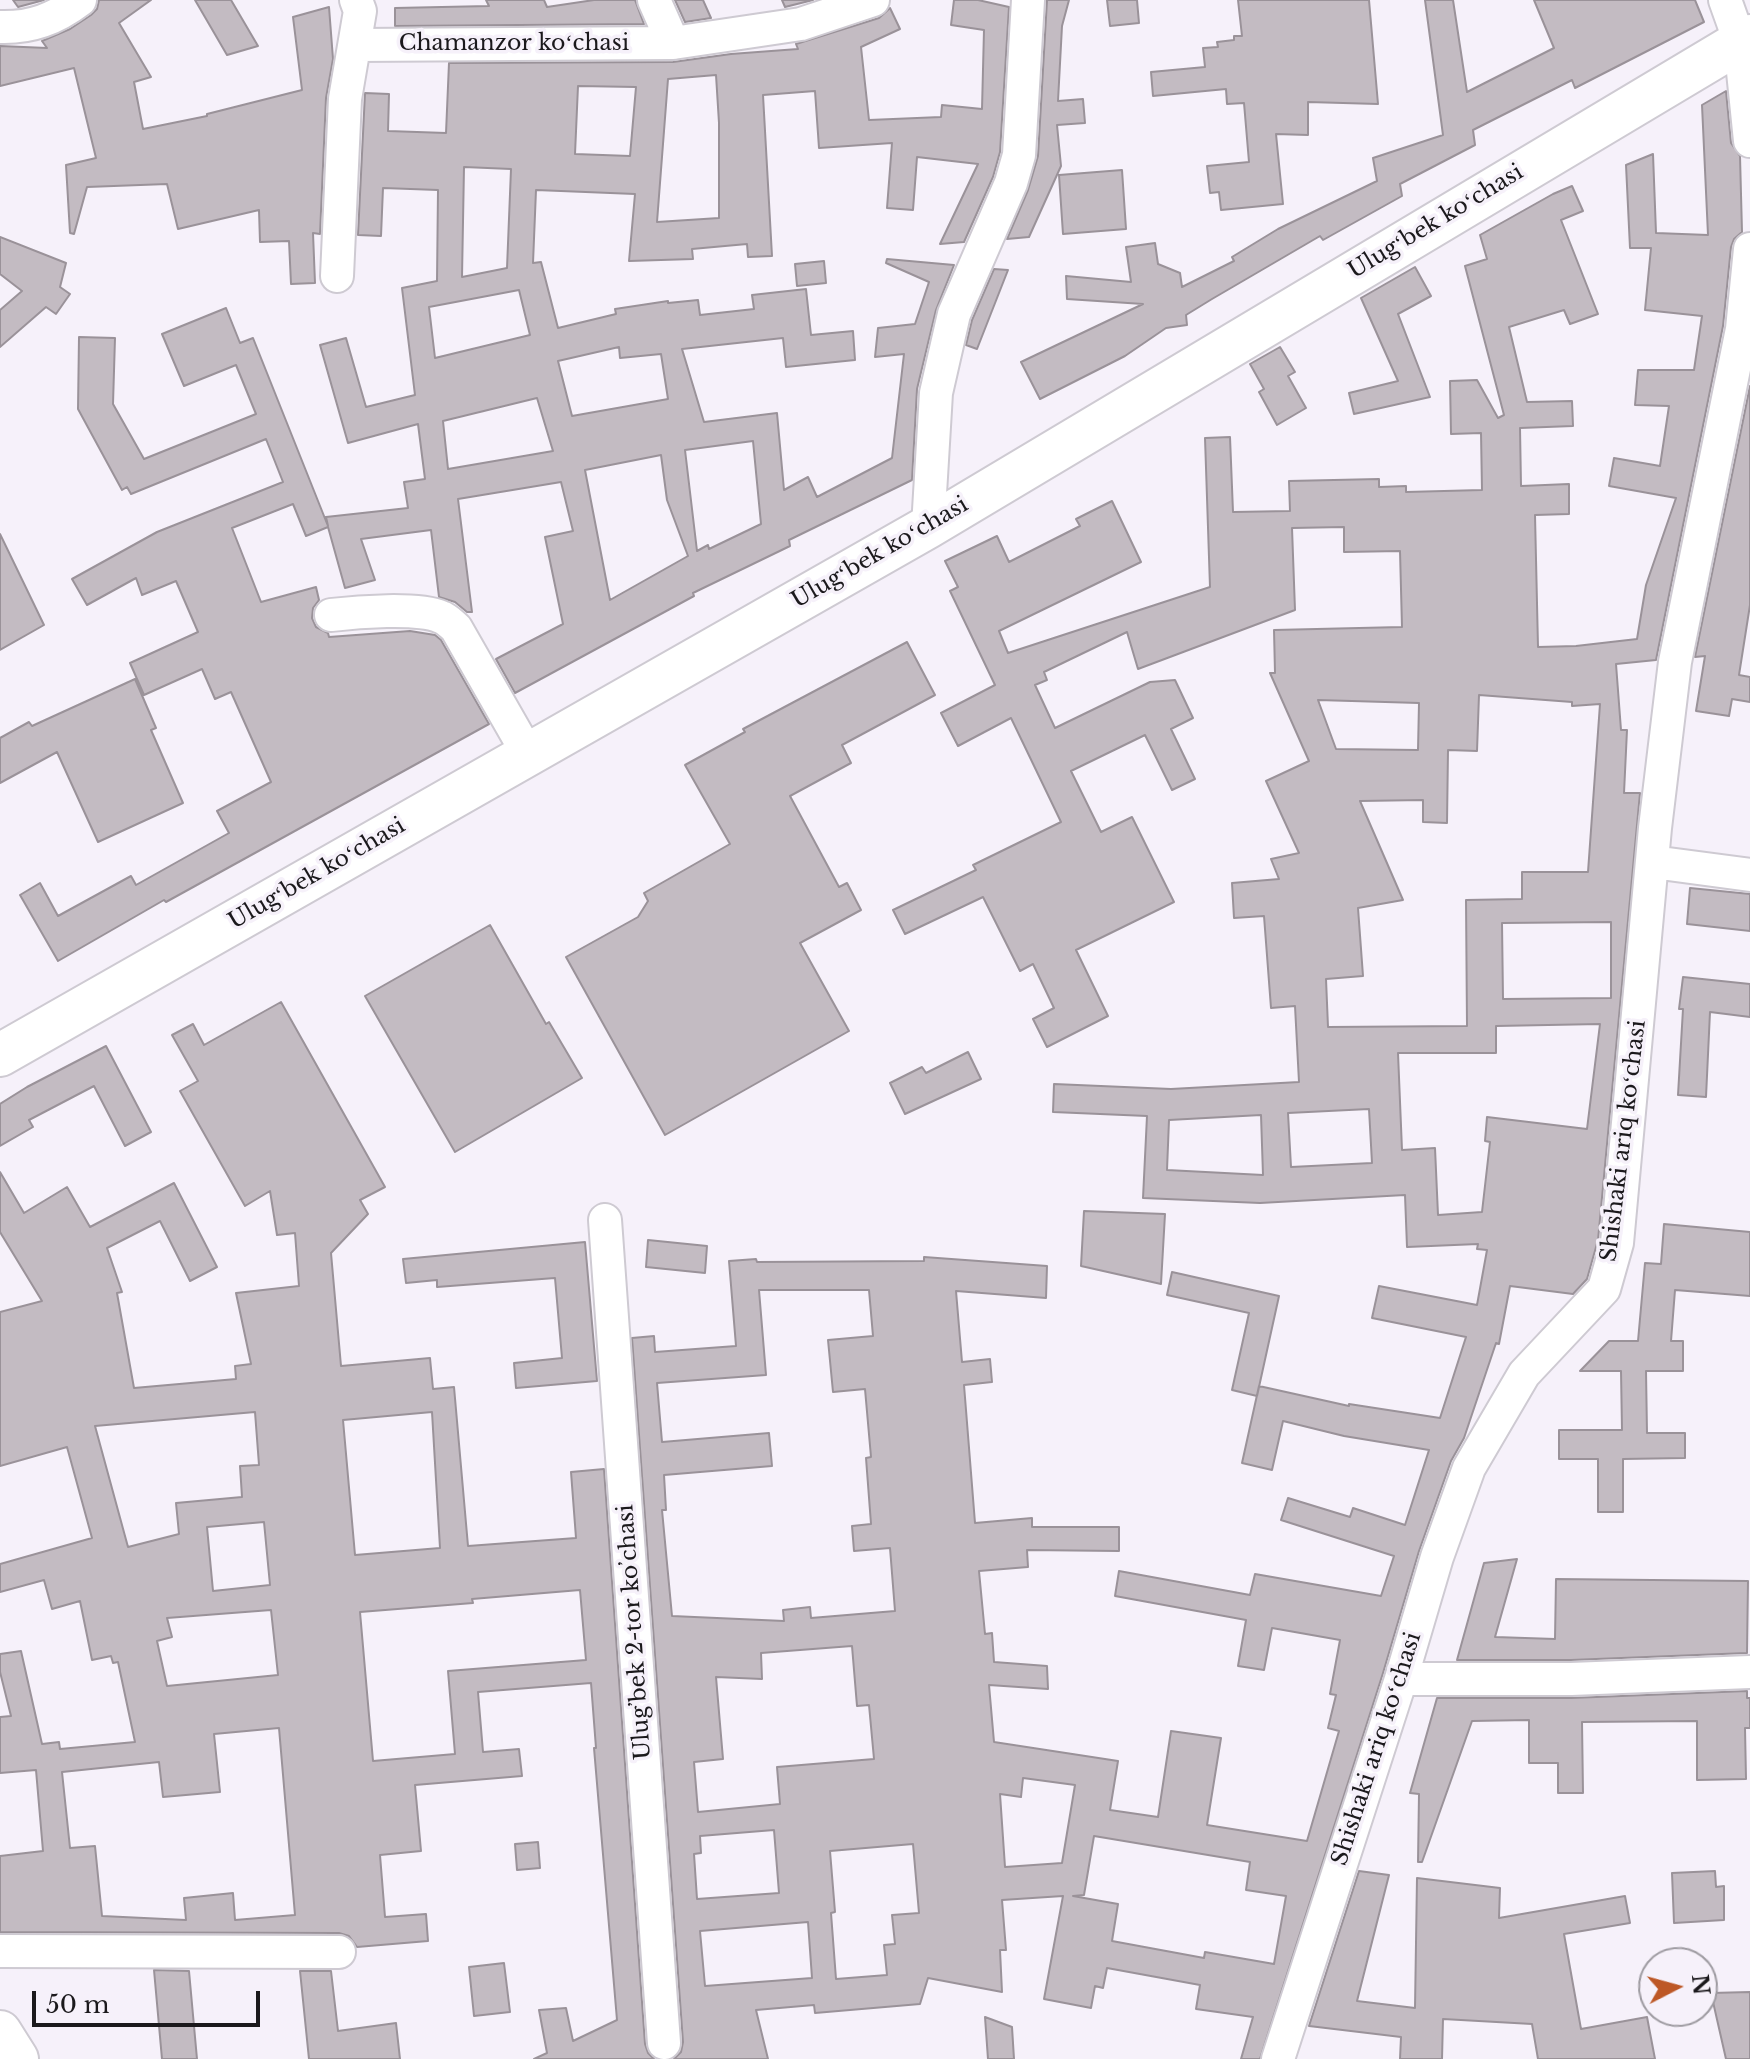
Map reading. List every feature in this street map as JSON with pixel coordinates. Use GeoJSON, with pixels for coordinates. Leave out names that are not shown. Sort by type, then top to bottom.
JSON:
{"type":"FeatureCollection","features":[{"type":"Feature","properties":{"kind":"street"},"geometry":{"type":"LineString","coordinates":[[0,1],[10,27],[55,18],[80,0]]}},
{"type":"Feature","properties":{"kind":"street"},"geometry":{"type":"LineString","coordinates":[[337,276],[345,99],[360,11],[356,0]]}},
{"type":"Feature","properties":{"kind":"street"},"geometry":{"type":"LineString","coordinates":[[654,0],[673,43]]}},
{"type":"Feature","properties":{"kind":"street","name":"Chamanzor koʻchasi"},"geometry":{"type":"LineString","coordinates":[[356,45],[673,43],[801,24],[873,0]]}},
{"type":"Feature","properties":{"kind":"street"},"geometry":{"type":"LineString","coordinates":[[1725,0],[1745,39],[1750,141]]}},
{"type":"Feature","properties":{"kind":"street"},"geometry":{"type":"LineString","coordinates":[[928,527],[936,393],[954,314],[1011,183],[1019,155],[1025,1]]}},
{"type":"Feature","properties":{"kind":"street","name":"Ulugʻbek koʻchasi"},"geometry":{"type":"LineString","coordinates":[[0,1055],[928,527],[1745,39]]}},
{"type":"Feature","properties":{"kind":"street","name":"Shishaki ariq koʻchasi"},"geometry":{"type":"LineString","coordinates":[[1278,2059],[1401,1679],[1437,1557],[1469,1468],[1524,1374],[1604,1289],[1617,1243],[1655,828],[1675,662],[1742,329],[1750,249]]}},
{"type":"Feature","properties":{"kind":"street"},"geometry":{"type":"LineString","coordinates":[[331,615],[351,612],[416,613],[444,618],[456,628],[528,754]]}},
{"type":"Feature","properties":{"kind":"street"},"geometry":{"type":"LineString","coordinates":[[1653,862],[1750,875]]}},
{"type":"Feature","properties":{"kind":"street","name":"Ulugʼbek 2-tor koʼchasi"},"geometry":{"type":"LineString","coordinates":[[605,1220],[664,2043]]}},
{"type":"Feature","properties":{"kind":"street"},"geometry":{"type":"LineString","coordinates":[[1401,1679],[1571,1679],[1750,1672]]}},
{"type":"Feature","properties":{"kind":"street"},"geometry":{"type":"LineString","coordinates":[[0,1951],[339,1952]]}},
{"type":"Feature","properties":{"kind":"street"},"geometry":{"type":"LineString","coordinates":[[0,2032],[17,2059]]}},
{"type":"Feature","properties":{"kind":"building"},"geometry":{"type":"Polygon","coordinates":[[[13,0],[44,0],[18,7],[13,0]]]}},
{"type":"Feature","properties":{"kind":"building"},"geometry":{"type":"Polygon","coordinates":[[[99,0],[151,0],[119,23],[151,77],[134,82],[143,129],[207,116],[302,90],[293,17],[329,7],[333,59],[326,98],[320,234],[313,233],[315,283],[291,284],[289,241],[260,242],[259,210],[178,229],[167,184],[87,187],[74,234],[70,233],[66,165],[96,158],[74,68],[0,86],[0,46],[47,48],[42,41],[70,29],[91,15],[97,9],[99,0]]]}},
{"type":"Feature","properties":{"kind":"building"},"geometry":{"type":"Polygon","coordinates":[[[195,0],[231,0],[258,46],[227,55],[195,0]]]}},
{"type":"Feature","properties":{"kind":"building"},"geometry":{"type":"Polygon","coordinates":[[[486,0],[544,0],[547,7],[594,0],[635,0],[644,24],[395,26],[395,8],[489,6],[486,0]]]}},
{"type":"Feature","properties":{"kind":"building"},"geometry":{"type":"Polygon","coordinates":[[[675,0],[703,0],[711,18],[685,22],[675,0]]]}},
{"type":"Feature","properties":{"kind":"building"},"geometry":{"type":"Polygon","coordinates":[[[782,0],[813,0],[785,7],[782,0]]]}},
{"type":"Feature","properties":{"kind":"building"},"geometry":{"type":"Polygon","coordinates":[[[954,0],[978,0],[1009,7],[1000,152],[993,177],[964,242],[940,244],[978,164],[917,157],[913,210],[887,208],[892,143],[819,148],[815,91],[763,95],[772,256],[748,257],[747,244],[692,249],[693,259],[629,261],[635,194],[536,190],[533,263],[541,262],[558,328],[616,314],[615,309],[668,301],[698,300],[700,315],[754,309],[752,295],[806,289],[811,335],[853,331],[855,360],[786,367],[783,338],[682,349],[704,422],[777,413],[784,490],[808,477],[817,497],[892,458],[904,354],[875,357],[878,328],[915,324],[929,282],[886,263],[887,259],[954,265],[936,310],[917,389],[912,480],[789,540],[790,546],[693,593],[694,596],[515,693],[496,659],[563,624],[545,537],[573,531],[561,482],[458,499],[472,612],[439,597],[431,530],[361,539],[375,580],[345,588],[328,527],[306,536],[293,504],[232,528],[261,602],[316,587],[319,600],[313,608],[312,618],[316,627],[328,633],[329,637],[410,631],[435,635],[441,640],[489,724],[58,961],[20,895],[40,883],[58,916],[131,876],[136,885],[229,833],[217,811],[271,782],[231,692],[215,699],[202,669],[144,695],[130,663],[198,632],[176,581],[142,595],[136,578],[87,605],[72,579],[157,532],[283,482],[266,439],[131,494],[127,487],[122,490],[78,409],[79,337],[115,338],[113,404],[144,459],[256,414],[236,365],[184,386],[162,334],[226,308],[240,343],[253,338],[328,526],[326,517],[408,508],[404,482],[425,479],[418,424],[348,443],[320,345],[346,338],[366,407],[415,395],[402,288],[437,281],[438,190],[383,188],[381,236],[358,235],[365,93],[389,94],[388,131],[446,133],[449,63],[673,62],[798,49],[796,44],[879,18],[890,8],[900,29],[861,47],[869,120],[941,117],[942,105],[982,109],[984,30],[951,25],[954,0]],[[716,75],[668,79],[657,222],[719,218],[716,75]],[[578,86],[575,154],[630,156],[636,87],[578,86]],[[464,167],[462,277],[507,268],[511,169],[464,167]],[[519,290],[429,307],[435,358],[530,335],[519,290]],[[619,347],[558,361],[572,416],[668,399],[661,354],[620,358],[619,347]],[[537,398],[443,421],[448,469],[553,451],[537,398]],[[753,441],[685,450],[697,551],[708,545],[709,549],[761,524],[753,441]],[[661,455],[585,470],[610,600],[688,556],[667,500],[661,455]]]}},
{"type":"Feature","properties":{"kind":"building"},"geometry":{"type":"Polygon","coordinates":[[[1047,0],[1069,0],[1062,26],[1058,101],[1083,99],[1085,123],[1057,125],[1061,166],[1029,237],[1007,239],[1028,190],[1038,156],[1047,0]]]}},
{"type":"Feature","properties":{"kind":"building"},"geometry":{"type":"Polygon","coordinates":[[[1107,0],[1137,0],[1139,23],[1110,26],[1107,0]]]}},
{"type":"Feature","properties":{"kind":"building"},"geometry":{"type":"Polygon","coordinates":[[[1238,0],[1369,0],[1378,104],[1308,102],[1308,135],[1276,134],[1283,204],[1221,210],[1219,192],[1210,193],[1207,166],[1249,162],[1244,103],[1227,104],[1226,89],[1153,96],[1151,72],[1205,67],[1203,48],[1218,47],[1217,42],[1242,36],[1238,0]]]}},
{"type":"Feature","properties":{"kind":"building"},"geometry":{"type":"Polygon","coordinates":[[[1425,0],[1453,0],[1467,92],[1554,48],[1534,0],[1695,0],[1704,22],[1575,88],[1572,80],[1473,130],[1475,145],[1400,184],[1402,196],[1323,240],[1320,236],[1212,299],[1186,315],[1187,325],[1166,328],[1125,356],[1040,399],[1021,362],[1143,304],[1067,299],[1066,276],[1131,282],[1126,247],[1155,243],[1158,264],[1180,273],[1182,287],[1234,261],[1232,257],[1278,229],[1377,181],[1373,158],[1443,135],[1425,0]]]}},
{"type":"Feature","properties":{"kind":"building"},"geometry":{"type":"Polygon","coordinates":[[[1726,91],[1731,143],[1740,156],[1742,232],[1731,247],[1723,326],[1656,660],[1616,664],[1621,730],[1627,730],[1624,793],[1640,793],[1598,1240],[1587,1279],[1573,1294],[1510,1286],[1499,1344],[1496,1343],[1464,1438],[1451,1461],[1419,1551],[1260,2059],[1241,2059],[1253,2017],[1196,2009],[1200,1985],[1107,1968],[1103,1988],[1095,1986],[1091,2008],[1044,1999],[1063,1896],[1002,1900],[1006,1950],[1000,1950],[1002,1992],[928,1978],[920,2004],[815,2013],[814,2005],[756,2010],[768,2059],[674,2059],[681,2052],[683,2042],[632,1338],[654,1336],[655,1352],[736,1346],[729,1261],[924,1261],[924,1257],[1047,1266],[1046,1298],[956,1291],[962,1362],[990,1359],[992,1382],[964,1385],[975,1523],[1032,1518],[1032,1527],[1119,1527],[1119,1551],[1027,1550],[1028,1567],[979,1571],[985,1634],[992,1633],[994,1662],[1047,1666],[1048,1689],[989,1685],[994,1742],[1118,1761],[1110,1810],[1158,1817],[1171,1731],[1221,1738],[1207,1825],[1307,1841],[1339,1731],[1328,1728],[1336,1695],[1330,1694],[1340,1640],[1272,1628],[1264,1670],[1238,1666],[1246,1620],[1115,1596],[1119,1571],[1250,1595],[1255,1574],[1381,1596],[1394,1556],[1281,1520],[1288,1498],[1350,1517],[1353,1508],[1405,1525],[1429,1450],[1344,1436],[1283,1421],[1272,1470],[1242,1463],[1259,1386],[1349,1406],[1440,1418],[1466,1337],[1372,1318],[1379,1286],[1477,1305],[1487,1250],[1477,1249],[1478,1244],[1407,1247],[1405,1195],[1260,1203],[1143,1198],[1147,1116],[1053,1112],[1054,1084],[1171,1089],[1299,1082],[1295,1006],[1271,1008],[1264,916],[1234,918],[1232,883],[1279,879],[1271,859],[1299,853],[1266,781],[1309,761],[1270,673],[1275,673],[1274,630],[1402,627],[1400,551],[1344,552],[1344,527],[1292,528],[1295,610],[1138,669],[1127,632],[1044,672],[1047,680],[1035,685],[1055,728],[1150,682],[1175,680],[1193,718],[1171,729],[1195,779],[1172,790],[1145,735],[1071,771],[1101,832],[1132,817],[1174,902],[1076,950],[1108,1016],[1047,1047],[1033,1019],[1054,1008],[1033,964],[1020,971],[983,897],[905,934],[893,910],[976,870],[973,865],[1061,822],[1011,718],[958,746],[941,713],[995,685],[950,591],[958,587],[945,561],[997,536],[1009,562],[1080,526],[1076,519],[1112,501],[1141,562],[999,631],[1008,653],[1210,587],[1205,438],[1230,437],[1233,512],[1290,511],[1289,481],[1379,479],[1379,487],[1406,486],[1406,492],[1482,490],[1481,433],[1451,434],[1450,381],[1477,380],[1498,418],[1504,415],[1465,266],[1487,259],[1480,235],[1572,186],[1583,211],[1561,220],[1598,314],[1570,324],[1564,310],[1509,327],[1527,402],[1572,401],[1573,426],[1520,428],[1521,486],[1569,484],[1569,514],[1535,515],[1538,647],[1637,639],[1646,585],[1676,498],[1609,486],[1614,458],[1660,466],[1669,406],[1635,405],[1638,370],[1694,370],[1702,316],[1645,310],[1651,248],[1630,248],[1626,165],[1653,154],[1656,233],[1708,235],[1702,105],[1726,91]],[[1479,695],[1477,751],[1448,750],[1447,823],[1423,822],[1423,800],[1360,801],[1403,900],[1358,908],[1363,976],[1326,979],[1328,1027],[1467,1026],[1466,900],[1522,899],[1522,872],[1588,872],[1600,704],[1572,706],[1572,702],[1479,695]],[[1318,700],[1336,749],[1418,750],[1419,703],[1318,700]],[[1611,922],[1502,923],[1503,999],[1611,998],[1611,922]],[[1600,1024],[1496,1026],[1496,1053],[1398,1053],[1402,1150],[1435,1148],[1438,1215],[1482,1212],[1490,1142],[1485,1141],[1487,1117],[1587,1129],[1600,1024]],[[1369,1109],[1288,1113],[1291,1167],[1372,1163],[1369,1109]],[[1261,1115],[1169,1120],[1167,1170],[1263,1175],[1261,1115]],[[759,1290],[766,1375],[657,1383],[662,1442],[769,1433],[772,1466],[664,1475],[666,1510],[662,1510],[672,1616],[784,1621],[783,1610],[810,1607],[811,1618],[895,1611],[890,1548],[854,1551],[852,1526],[871,1524],[866,1458],[871,1457],[865,1389],[833,1392],[828,1340],[873,1336],[869,1290],[759,1290]],[[852,1646],[761,1653],[762,1679],[716,1677],[723,1759],[694,1762],[698,1812],[780,1804],[777,1767],[874,1759],[869,1705],[857,1706],[852,1646]],[[1023,1778],[1021,1797],[1000,1794],[1005,1867],[1062,1863],[1075,1785],[1023,1778]],[[774,1830],[700,1836],[701,1853],[694,1854],[697,1899],[779,1893],[774,1830]],[[1094,1836],[1084,1895],[1073,1896],[1118,1904],[1112,1941],[1204,1958],[1205,1952],[1274,1964],[1286,1896],[1246,1890],[1250,1862],[1094,1836]],[[913,1844],[830,1851],[835,1912],[831,1913],[836,1979],[887,1975],[884,1945],[895,1944],[892,1915],[919,1913],[913,1844]],[[808,1922],[700,1931],[705,1986],[812,1978],[808,1922]]]}},
{"type":"Feature","properties":{"kind":"building"},"geometry":{"type":"Polygon","coordinates":[[[1122,170],[1126,229],[1063,234],[1059,175],[1122,170]]]}},
{"type":"Feature","properties":{"kind":"building"},"geometry":{"type":"Polygon","coordinates":[[[0,237],[66,263],[60,287],[70,294],[56,314],[46,307],[0,347],[0,310],[22,291],[0,274],[0,237]]]}},
{"type":"Feature","properties":{"kind":"building"},"geometry":{"type":"Polygon","coordinates":[[[824,261],[826,283],[797,286],[795,264],[824,261]]]}},
{"type":"Feature","properties":{"kind":"building"},"geometry":{"type":"Polygon","coordinates":[[[1415,267],[1431,296],[1398,314],[1430,397],[1354,414],[1349,393],[1398,381],[1361,298],[1415,267]]]}},
{"type":"Feature","properties":{"kind":"building"},"geometry":{"type":"Polygon","coordinates":[[[994,269],[1008,270],[977,349],[966,345],[972,320],[994,269]]]}},
{"type":"Feature","properties":{"kind":"building"},"geometry":{"type":"Polygon","coordinates":[[[1280,347],[1295,372],[1288,376],[1306,408],[1277,425],[1259,392],[1264,389],[1250,364],[1280,347]]]}},
{"type":"Feature","properties":{"kind":"building"},"geometry":{"type":"Polygon","coordinates":[[[1750,386],[1750,605],[1739,675],[1750,677],[1750,702],[1732,699],[1729,716],[1696,711],[1705,656],[1695,657],[1750,386]]]}},
{"type":"Feature","properties":{"kind":"building"},"geometry":{"type":"Polygon","coordinates":[[[0,534],[44,625],[0,650],[0,534]]]}},
{"type":"Feature","properties":{"kind":"building"},"geometry":{"type":"Polygon","coordinates":[[[907,642],[935,695],[842,745],[851,763],[790,796],[839,887],[847,883],[861,910],[800,943],[849,1031],[665,1135],[566,957],[638,917],[648,901],[644,893],[730,844],[685,765],[745,732],[743,729],[907,642]]]}},
{"type":"Feature","properties":{"kind":"building"},"geometry":{"type":"Polygon","coordinates":[[[135,679],[156,728],[151,730],[183,803],[98,842],[57,752],[0,783],[0,738],[29,722],[32,726],[135,679]]]}},
{"type":"Feature","properties":{"kind":"building"},"geometry":{"type":"Polygon","coordinates":[[[1690,888],[1750,894],[1750,931],[1687,924],[1690,888]]]}},
{"type":"Feature","properties":{"kind":"building"},"geometry":{"type":"Polygon","coordinates":[[[490,925],[546,1024],[549,1022],[582,1078],[455,1152],[365,996],[490,925]]]}},
{"type":"Feature","properties":{"kind":"building"},"geometry":{"type":"Polygon","coordinates":[[[1683,977],[1750,984],[1750,1017],[1710,1012],[1706,1097],[1678,1095],[1683,1009],[1679,1009],[1683,977]]]}},
{"type":"Feature","properties":{"kind":"building"},"geometry":{"type":"Polygon","coordinates":[[[281,1002],[385,1187],[360,1200],[368,1214],[331,1253],[341,1366],[430,1358],[433,1389],[454,1387],[468,1546],[576,1538],[571,1472],[604,1469],[645,2044],[654,2059],[534,2059],[547,2053],[539,2010],[566,2008],[573,2041],[617,2020],[591,1683],[478,1692],[483,1752],[519,1749],[522,1776],[415,1785],[421,1851],[380,1855],[385,1917],[426,1914],[428,1941],[357,1947],[349,1936],[339,1933],[0,1932],[0,1856],[43,1851],[36,1770],[0,1773],[0,1717],[11,1716],[0,1672],[0,1654],[21,1651],[42,1744],[59,1742],[60,1749],[135,1742],[118,1662],[113,1663],[111,1656],[92,1660],[80,1601],[52,1609],[44,1580],[0,1592],[0,1564],[92,1538],[67,1447],[0,1466],[0,1312],[42,1301],[0,1232],[0,1172],[24,1213],[67,1187],[90,1227],[174,1183],[217,1267],[190,1281],[160,1221],[107,1248],[122,1292],[117,1293],[134,1388],[236,1379],[235,1366],[251,1364],[236,1293],[299,1286],[295,1233],[277,1235],[270,1191],[245,1206],[180,1091],[198,1081],[172,1035],[193,1024],[204,1045],[281,1002]],[[255,1412],[95,1426],[128,1547],[179,1534],[176,1503],[242,1497],[240,1466],[259,1465],[255,1412]],[[432,1412],[343,1420],[355,1555],[440,1548],[432,1412]],[[264,1522],[207,1527],[213,1591],[270,1585],[264,1522]],[[580,1590],[472,1599],[473,1603],[360,1612],[373,1761],[455,1754],[448,1671],[586,1660],[580,1590]],[[271,1610],[167,1618],[172,1637],[157,1641],[167,1686],[278,1675],[271,1610]],[[279,1728],[214,1734],[220,1792],[163,1797],[159,1762],[62,1772],[70,1848],[95,1846],[102,1916],[186,1920],[184,1898],[233,1893],[235,1920],[295,1915],[279,1728]]]}},
{"type":"Feature","properties":{"kind":"building"},"geometry":{"type":"Polygon","coordinates":[[[106,1046],[151,1132],[125,1146],[94,1086],[29,1120],[33,1127],[0,1146],[0,1104],[106,1046]]]}},
{"type":"Feature","properties":{"kind":"building"},"geometry":{"type":"Polygon","coordinates":[[[968,1052],[981,1079],[905,1114],[890,1083],[922,1067],[926,1073],[968,1052]]]}},
{"type":"Feature","properties":{"kind":"building"},"geometry":{"type":"Polygon","coordinates":[[[1084,1211],[1165,1214],[1161,1284],[1081,1266],[1084,1211]]]}},
{"type":"Feature","properties":{"kind":"building"},"geometry":{"type":"Polygon","coordinates":[[[1664,1224],[1750,1232],[1750,1296],[1675,1290],[1671,1341],[1683,1341],[1683,1371],[1646,1371],[1647,1433],[1685,1433],[1685,1458],[1623,1459],[1623,1512],[1598,1512],[1598,1459],[1559,1459],[1559,1430],[1622,1430],[1621,1371],[1580,1371],[1609,1341],[1638,1341],[1645,1263],[1661,1264],[1664,1224]]]}},
{"type":"Feature","properties":{"kind":"building"},"geometry":{"type":"Polygon","coordinates":[[[648,1240],[707,1246],[705,1273],[646,1267],[648,1240]]]}},
{"type":"Feature","properties":{"kind":"building"},"geometry":{"type":"Polygon","coordinates":[[[585,1242],[597,1381],[516,1388],[514,1363],[562,1358],[555,1278],[437,1287],[437,1280],[406,1283],[403,1259],[585,1242]]]}},
{"type":"Feature","properties":{"kind":"building"},"geometry":{"type":"Polygon","coordinates":[[[1172,1272],[1279,1296],[1257,1396],[1232,1390],[1249,1313],[1167,1295],[1172,1272]]]}},
{"type":"Feature","properties":{"kind":"building"},"geometry":{"type":"Polygon","coordinates":[[[1517,1559],[1495,1637],[1555,1639],[1556,1579],[1748,1581],[1747,1653],[1571,1660],[1457,1660],[1484,1563],[1517,1559]]]}},
{"type":"Feature","properties":{"kind":"building"},"geometry":{"type":"Polygon","coordinates":[[[1747,1691],[1747,1698],[1750,1698],[1750,1728],[1745,1728],[1746,1779],[1697,1780],[1697,1721],[1582,1722],[1583,1793],[1558,1793],[1558,1763],[1529,1763],[1529,1720],[1472,1721],[1422,1862],[1418,1862],[1419,1794],[1410,1793],[1437,1698],[1571,1698],[1747,1691]]]}},
{"type":"Feature","properties":{"kind":"building"},"geometry":{"type":"Polygon","coordinates":[[[538,1842],[540,1868],[517,1870],[515,1844],[538,1842]]]}},
{"type":"Feature","properties":{"kind":"building"},"geometry":{"type":"Polygon","coordinates":[[[1359,1871],[1389,1875],[1357,2001],[1415,2008],[1417,1878],[1500,1888],[1499,1918],[1625,1896],[1630,1923],[1564,1934],[1581,2029],[1638,2019],[1638,2027],[1649,2027],[1655,2059],[1538,2059],[1532,2024],[1443,2019],[1442,2059],[1400,2059],[1401,2037],[1309,2026],[1359,1871]]]}},
{"type":"Feature","properties":{"kind":"building"},"geometry":{"type":"Polygon","coordinates":[[[1715,1871],[1716,1887],[1724,1886],[1724,1920],[1674,1923],[1672,1873],[1715,1871]]]}},
{"type":"Feature","properties":{"kind":"building"},"geometry":{"type":"Polygon","coordinates":[[[504,1963],[510,2012],[474,2016],[469,1967],[504,1963]]]}},
{"type":"Feature","properties":{"kind":"building"},"geometry":{"type":"Polygon","coordinates":[[[154,1970],[189,1971],[197,2059],[162,2059],[154,1970]]]}},
{"type":"Feature","properties":{"kind":"building"},"geometry":{"type":"Polygon","coordinates":[[[300,1971],[331,1971],[338,2031],[396,2023],[400,2059],[309,2059],[300,1971]]]}},
{"type":"Feature","properties":{"kind":"building"},"geometry":{"type":"Polygon","coordinates":[[[1750,1992],[1750,2059],[1726,2059],[1718,2024],[1718,1993],[1750,1992]]]}},
{"type":"Feature","properties":{"kind":"building"},"geometry":{"type":"Polygon","coordinates":[[[985,2017],[1012,2027],[1014,2059],[988,2059],[985,2017]]]}}]}
